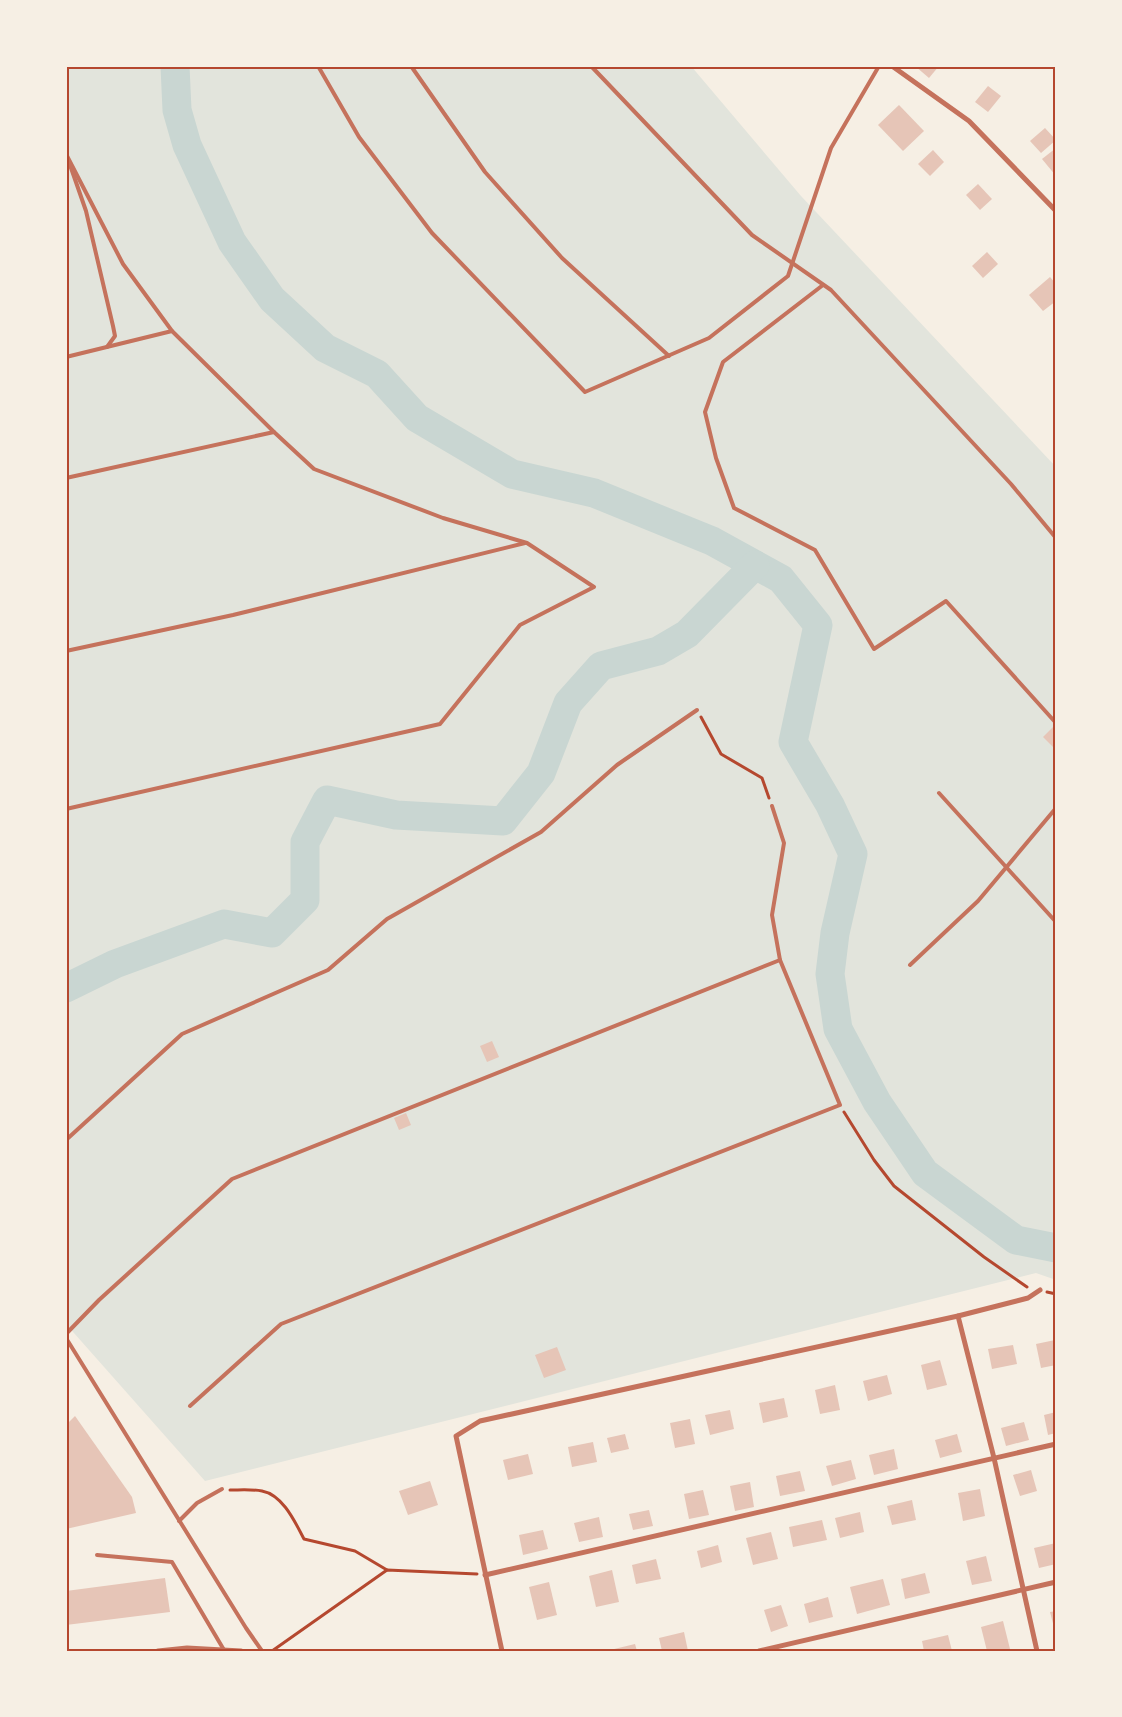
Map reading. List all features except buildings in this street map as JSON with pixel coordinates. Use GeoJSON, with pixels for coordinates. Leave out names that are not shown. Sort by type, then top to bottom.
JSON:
{"type":"FeatureCollection","features":[{"type":"Feature","properties":{"kind":"street"},"geometry":{"type":"LineString","coordinates":[[892,66],[969,122],[1056,211]]}},
{"type":"Feature","properties":{"kind":"street"},"geometry":{"type":"LineString","coordinates":[[502,1651],[456,1436],[480,1421],[958,1316],[1028,1298],[1040,1290]]}},
{"type":"Feature","properties":{"kind":"street"},"geometry":{"type":"LineString","coordinates":[[958,1316],[994,1458],[1037,1651]]}},
{"type":"Feature","properties":{"kind":"street"},"geometry":{"type":"LineString","coordinates":[[485,1575],[1056,1444]]}},
{"type":"Feature","properties":{"kind":"street"},"geometry":{"type":"LineString","coordinates":[[760,1651],[1056,1582]]}},
{"type":"Feature","properties":{"kind":"street"},"geometry":{"type":"LineString","coordinates":[[158,1651],[187,1648],[241,1651]]}},
{"type":"Feature","properties":{"kind":"lane"},"geometry":{"type":"LineString","coordinates":[[318,66],[359,137],[432,232],[585,392],[709,338],[788,276],[831,148],[879,66]]}},
{"type":"Feature","properties":{"kind":"lane"},"geometry":{"type":"LineString","coordinates":[[411,66],[485,172],[562,258],[669,356]]}},
{"type":"Feature","properties":{"kind":"lane"},"geometry":{"type":"LineString","coordinates":[[591,66],[752,235],[831,290],[1012,484],[1056,538]]}},
{"type":"Feature","properties":{"kind":"lane"},"geometry":{"type":"LineString","coordinates":[[66,155],[123,264],[172,331],[314,469],[443,518],[527,543],[594,587],[520,625],[440,724],[66,809]]}},
{"type":"Feature","properties":{"kind":"lane"},"geometry":{"type":"LineString","coordinates":[[66,155],[86,210],[113,326],[115,336],[107,347]]}},
{"type":"Feature","properties":{"kind":"lane"},"geometry":{"type":"LineString","coordinates":[[823,284],[723,362],[705,412],[716,458],[734,508],[815,550],[874,649],[946,601],[1056,722]]}},
{"type":"Feature","properties":{"kind":"lane"},"geometry":{"type":"LineString","coordinates":[[66,357],[172,331]]}},
{"type":"Feature","properties":{"kind":"lane"},"geometry":{"type":"LineString","coordinates":[[66,478],[274,432]]}},
{"type":"Feature","properties":{"kind":"lane"},"geometry":{"type":"LineString","coordinates":[[66,651],[233,615],[527,543]]}},
{"type":"Feature","properties":{"kind":"lane"},"geometry":{"type":"LineString","coordinates":[[66,1140],[182,1034],[328,970],[387,920],[541,832],[617,765],[697,710]]}},
{"type":"Feature","properties":{"kind":"lane"},"geometry":{"type":"LineString","coordinates":[[939,793],[1056,922]]}},
{"type":"Feature","properties":{"kind":"lane"},"geometry":{"type":"LineString","coordinates":[[190,1406],[281,1324],[840,1105],[780,960],[772,915],[784,843],[772,806]]}},
{"type":"Feature","properties":{"kind":"lane"},"geometry":{"type":"LineString","coordinates":[[910,965],[978,901],[1056,808]]}},
{"type":"Feature","properties":{"kind":"lane"},"geometry":{"type":"LineString","coordinates":[[66,1334],[99,1300],[232,1179],[780,960]]}},
{"type":"Feature","properties":{"kind":"lane"},"geometry":{"type":"LineString","coordinates":[[66,1338],[262,1651]]}},
{"type":"Feature","properties":{"kind":"lane"},"geometry":{"type":"LineString","coordinates":[[179,1520],[197,1503],[222,1489]]}},
{"type":"Feature","properties":{"kind":"lane"},"geometry":{"type":"LineString","coordinates":[[97,1555],[172,1562],[224,1650]]}},
{"type":"Feature","properties":{"kind":"path"},"geometry":{"type":"LineString","coordinates":[[697,710],[721,754],[762,778],[772,806]]}},
{"type":"Feature","properties":{"kind":"path"},"geometry":{"type":"LineString","coordinates":[[840,1105],[874,1160],[894,1186],[984,1257],[1029,1288]]}},
{"type":"Feature","properties":{"kind":"path"},"geometry":{"type":"LineString","coordinates":[[222,1489],[263,1491],[278,1499],[291,1516],[304,1539],[355,1551],[387,1570],[485,1575]]}},
{"type":"Feature","properties":{"kind":"path"},"geometry":{"type":"LineString","coordinates":[[272,1651],[387,1570]]}},
{"type":"Feature","properties":{"kind":"shaded area"},"geometry":{"type":"Polygon","coordinates":[[[66,66],[691,66],[801,196],[1056,467],[1056,1280],[1036,1273],[205,1481],[66,1324],[66,66]]]}},
{"type":"Feature","properties":{"kind":"waterway"},"geometry":{"type":"LineString","coordinates":[[175,66],[177,110],[187,145],[232,242],[272,299],[325,348],[377,374],[417,418],[512,474],[594,493],[712,541],[781,579],[818,625],[793,742],[830,805],[853,854],[835,933],[830,974],[838,1029],[877,1102],[925,1173],[1016,1240],[1056,1248]]}},
{"type":"Feature","properties":{"kind":"waterway"},"geometry":{"type":"LineString","coordinates":[[66,988],[115,964],[224,924],[272,933],[305,900],[305,842],[327,800],[396,815],[503,821],[541,773],[568,703],[601,666],[658,651],[687,634],[755,565]]}}]}
